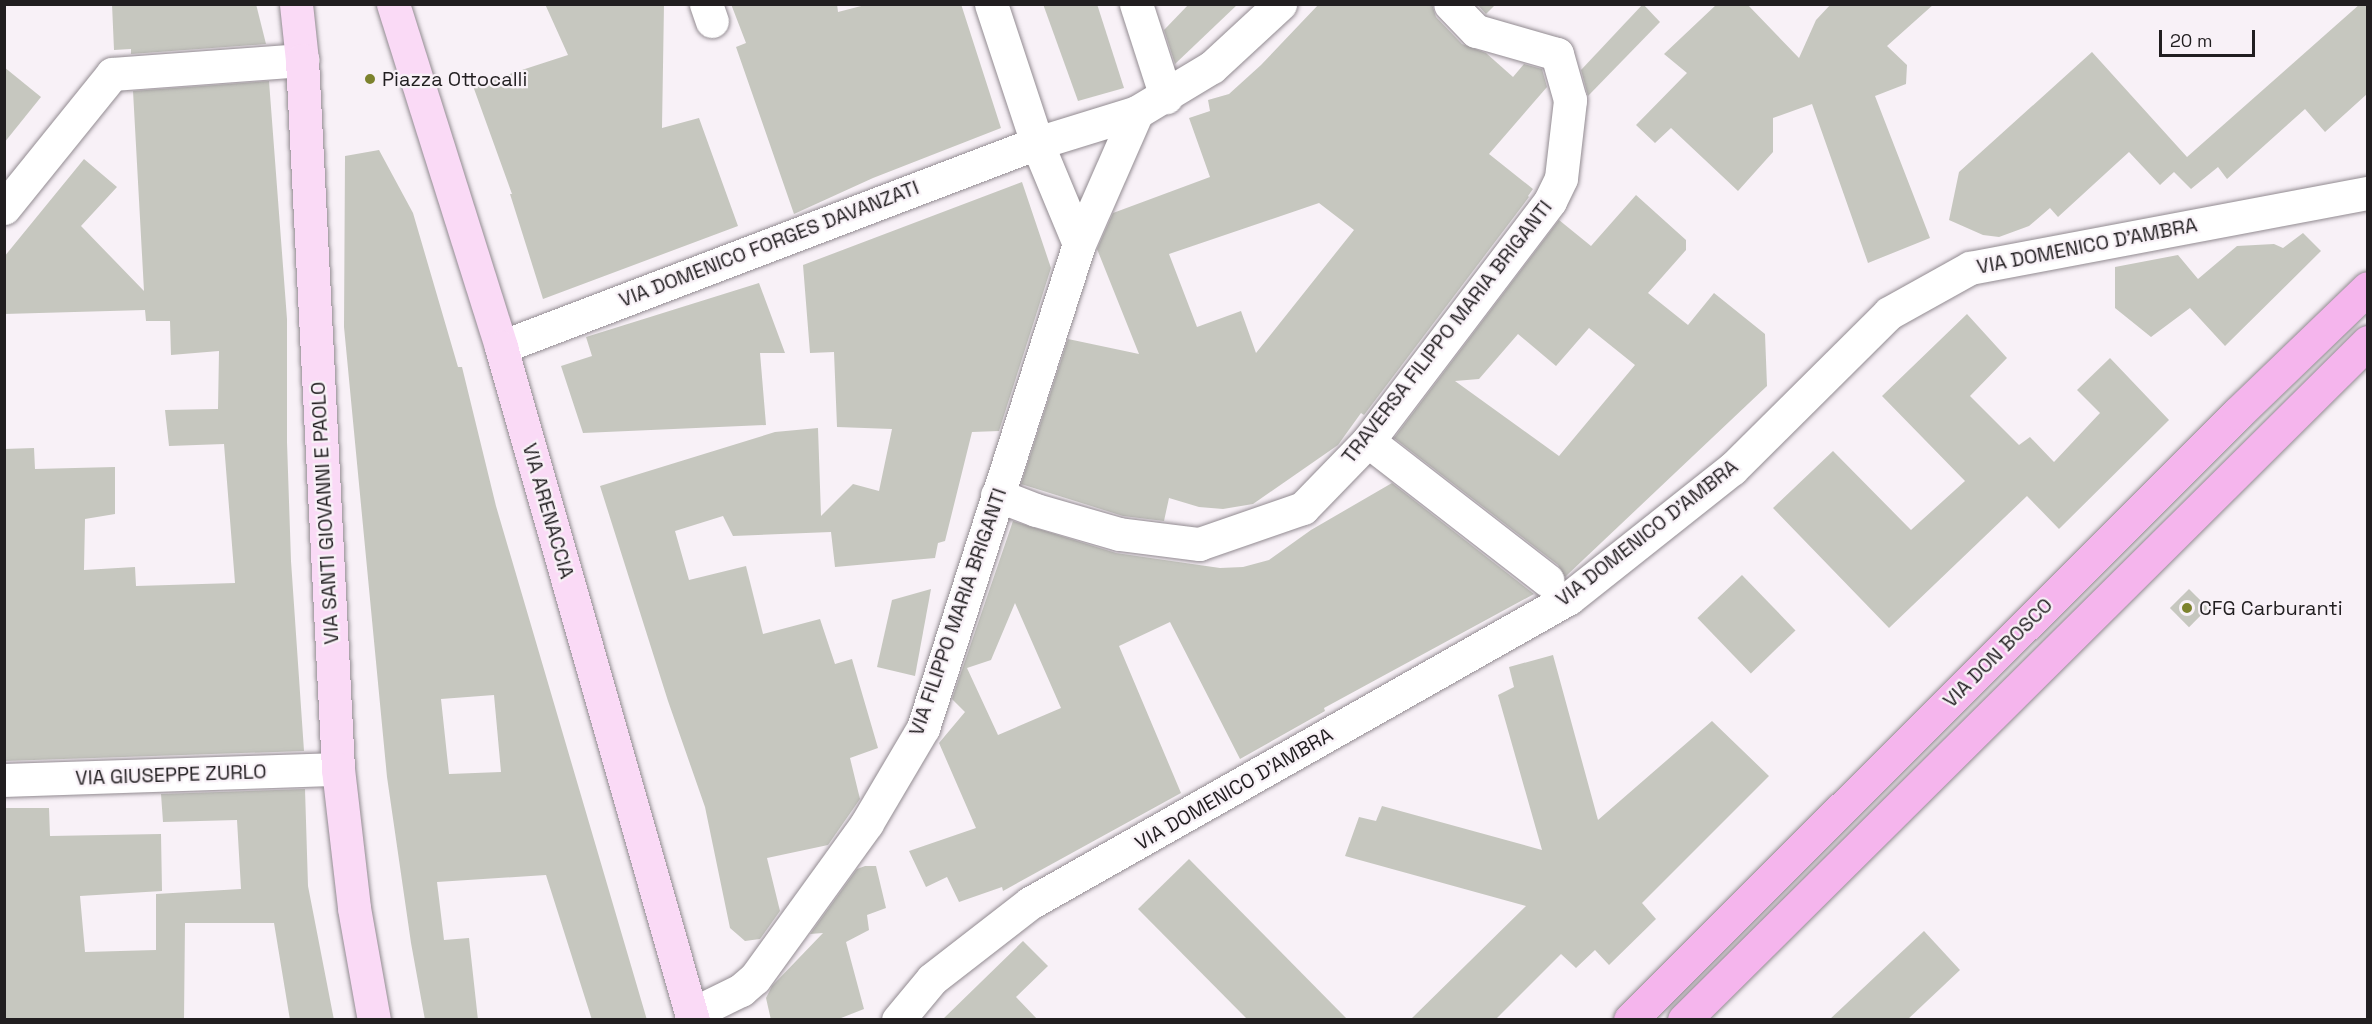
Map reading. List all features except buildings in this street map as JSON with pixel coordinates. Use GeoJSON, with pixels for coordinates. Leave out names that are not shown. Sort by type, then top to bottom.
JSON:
{"type":"FeatureCollection","features":[{"type":"Feature","properties":{"kind":"main road","name":"VIA SANTI GIOVANNI E PAOLO"},"geometry":{"type":"LineString","coordinates":[[296,4],[302,60],[338,769],[354,908],[374,1020]]}},
{"type":"Feature","properties":{"kind":"main road","name":"VIA ARENACCIA"},"geometry":{"type":"LineString","coordinates":[[393,4],[501,347],[692,1017]]}},
{"type":"Feature","properties":{"kind":"main road","name":"VIA DON BOSCO"},"geometry":{"type":"LineString","coordinates":[[1630,1020],[2367,288]]}},
{"type":"Feature","properties":{"kind":"main road","name":"VIA DON BOSCO"},"geometry":{"type":"LineString","coordinates":[[1684,1020],[2367,342]]}},
{"type":"Feature","properties":{"kind":"main road"},"geometry":{"type":"LineString","coordinates":[[2238,414],[2267,443]]}},
{"type":"Feature","properties":{"kind":"street"},"geometry":{"type":"LineString","coordinates":[[991,4],[1037,142],[1079,244]]}},
{"type":"Feature","properties":{"kind":"street"},"geometry":{"type":"LineString","coordinates":[[1136,4],[1166,97]]}},
{"type":"Feature","properties":{"kind":"street"},"geometry":{"type":"LineString","coordinates":[[1037,142],[1137,112],[1166,97],[1212,67],[1280,4]]}},
{"type":"Feature","properties":{"kind":"street","name":"TRAVERSA FILIPPO MARIA BRIGANTI"},"geometry":{"type":"LineString","coordinates":[[997,495],[1036,510],[1119,534],[1199,544],[1303,508],[1368,441],[1550,201],[1561,178],[1570,100],[1557,54],[1476,31],[1450,4]]}},
{"type":"Feature","properties":{"kind":"street"},"geometry":{"type":"LineString","coordinates":[[4,208],[112,74],[302,60]]}},
{"type":"Feature","properties":{"kind":"street","name":"VIA FILIPPO MARIA BRIGANTI"},"geometry":{"type":"LineString","coordinates":[[692,1017],[733,994],[755,978],[867,823],[923,728],[1079,244],[1137,112]]}},
{"type":"Feature","properties":{"kind":"street","name":"VIA DOMENICO FORGES DAVANZATI"},"geometry":{"type":"LineString","coordinates":[[501,347],[1037,142]]}},
{"type":"Feature","properties":{"kind":"street","name":"VIA DOMENICO D'AMBRA"},"geometry":{"type":"LineString","coordinates":[[897,1020],[932,979],[1030,903],[1569,598],[1732,469],[1889,313],[1970,268],[2367,193]]}},
{"type":"Feature","properties":{"kind":"street"},"geometry":{"type":"LineString","coordinates":[[1368,441],[1547,580]]}},
{"type":"Feature","properties":{"kind":"street","name":"VIA GIUSEPPE ZURLO"},"geometry":{"type":"LineString","coordinates":[[4,780],[338,769]]}},
{"type":"Feature","properties":{"kind":"place","name":"Piazza Ottocalli"},"geometry":{"type":"Point","coordinates":[370,79]}},
{"type":"Feature","properties":{"kind":"place","name":"CFG Carburanti"},"geometry":{"type":"Point","coordinates":[2187,608]}}]}
